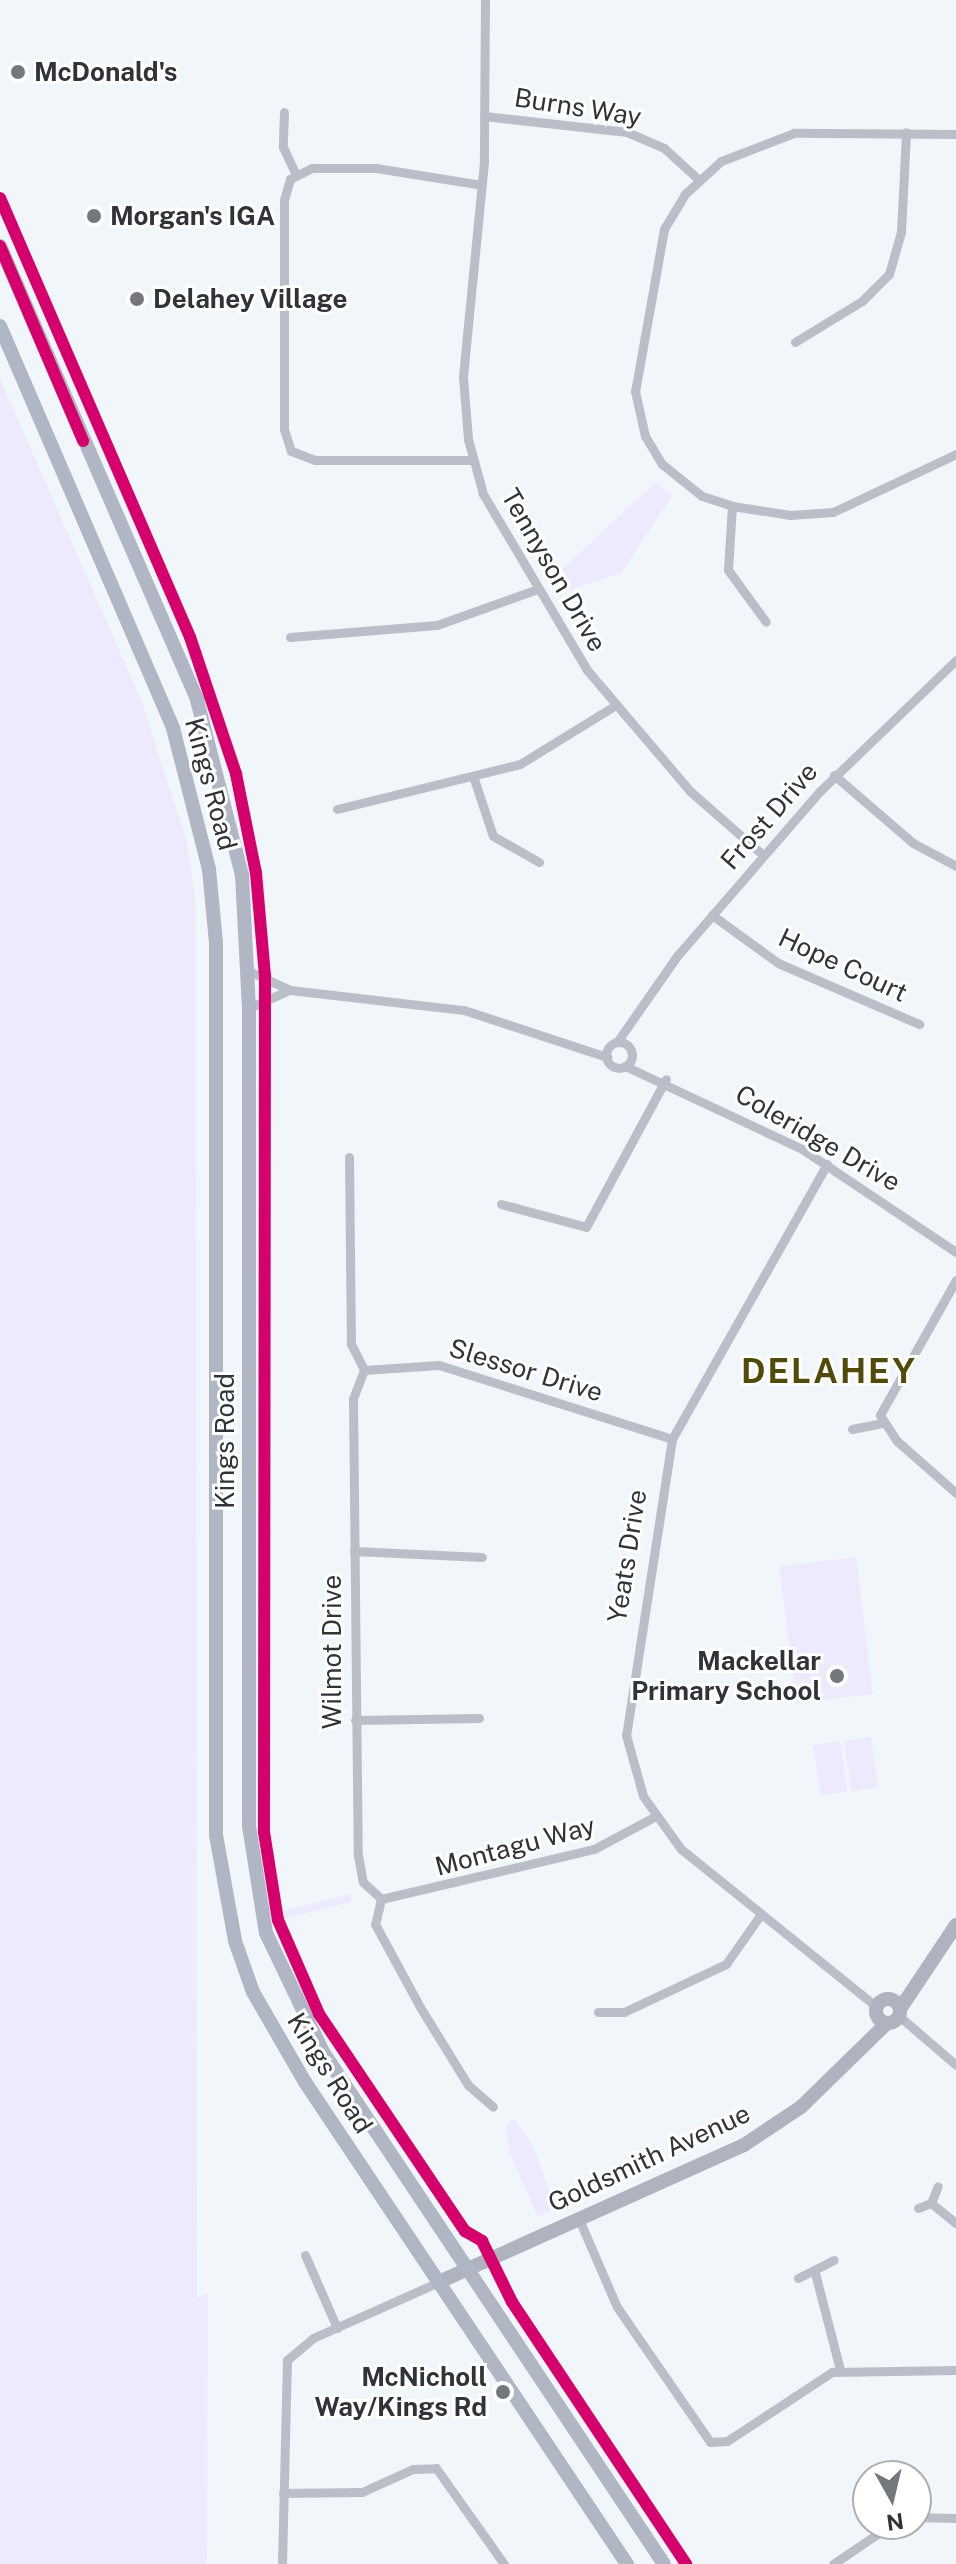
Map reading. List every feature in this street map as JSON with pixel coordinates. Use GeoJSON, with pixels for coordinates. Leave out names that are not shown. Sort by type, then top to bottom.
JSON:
{"type":"FeatureCollection","features":[{"type":"Feature","properties":{"kind":"main road","name":"Kings Road"},"geometry":{"type":"LineString","coordinates":[[0,246],[206,725],[242,875],[249,971],[249,1826],[256,1893],[299,2012],[664,2564]]}},
{"type":"Feature","properties":{"kind":"main road","name":"Kings Road"},"geometry":{"type":"LineString","coordinates":[[0,326],[173,728],[209,869],[216,943],[216,1835],[229,1916],[274,2031],[627,2564]]}},
{"type":"Feature","properties":{"kind":"street","name":"Tennyson Drive"},"geometry":{"type":"LineString","coordinates":[[485,0],[482,185],[463,377],[473,460],[495,524],[535,590],[616,705],[691,792],[763,855]]}},
{"type":"Feature","properties":{"kind":"street"},"geometry":{"type":"LineString","coordinates":[[284,112],[283,147],[295,173],[284,200],[284,429],[291,451],[315,460],[473,460]]}},
{"type":"Feature","properties":{"kind":"street","name":"Burns Way"},"geometry":{"type":"LineString","coordinates":[[484,116],[627,132],[664,148],[698,179]]}},
{"type":"Feature","properties":{"kind":"street"},"geometry":{"type":"LineString","coordinates":[[795,342],[862,301],[889,274],[901,232],[906,132]]}},
{"type":"Feature","properties":{"kind":"street"},"geometry":{"type":"LineString","coordinates":[[956,134],[906,132],[776,136],[739,149],[698,179],[658,245],[636,402],[662,464],[695,492],[732,506],[833,512],[956,454]]}},
{"type":"Feature","properties":{"kind":"street"},"geometry":{"type":"LineString","coordinates":[[295,173],[376,168],[482,185]]}},
{"type":"Feature","properties":{"kind":"street"},"geometry":{"type":"LineString","coordinates":[[732,506],[728,570],[766,622]]}},
{"type":"Feature","properties":{"kind":"street"},"geometry":{"type":"LineString","coordinates":[[290,637],[437,625],[535,590]]}},
{"type":"Feature","properties":{"kind":"street","name":"Frost Drive"},"geometry":{"type":"LineString","coordinates":[[607,1057],[614,1043],[712,915],[763,855],[834,775],[956,660]]}},
{"type":"Feature","properties":{"kind":"street"},"geometry":{"type":"LineString","coordinates":[[337,809],[473,776],[549,752],[616,705]]}},
{"type":"Feature","properties":{"kind":"street"},"geometry":{"type":"LineString","coordinates":[[834,775],[913,843],[956,866]]}},
{"type":"Feature","properties":{"kind":"street"},"geometry":{"type":"LineString","coordinates":[[473,776],[493,836],[539,862]]}},
{"type":"Feature","properties":{"kind":"street","name":"Hope Court"},"geometry":{"type":"LineString","coordinates":[[712,915],[787,968],[919,1024]]}},
{"type":"Feature","properties":{"kind":"street"},"geometry":{"type":"LineString","coordinates":[[249,971],[290,990],[431,1003],[581,1043],[607,1057]]}},
{"type":"Feature","properties":{"kind":"street"},"geometry":{"type":"LineString","coordinates":[[249,1008],[290,990]]}},
{"type":"Feature","properties":{"kind":"street","name":"Frost Drive"},"geometry":{"type":"LineString","coordinates":[[630,1051],[634,1019]]}},
{"type":"Feature","properties":{"kind":"street"},"geometry":{"type":"LineString","coordinates":[[581,1043],[614,1043]]}},
{"type":"Feature","properties":{"kind":"street","name":"Coleridge Drive"},"geometry":{"type":"LineString","coordinates":[[614,1043],[630,1051],[652,1072]]}},
{"type":"Feature","properties":{"kind":"street"},"geometry":{"type":"LineString","coordinates":[[625,1066],[630,1051]]}},
{"type":"Feature","properties":{"kind":"street","name":"Coleridge Drive"},"geometry":{"type":"LineString","coordinates":[[607,1057],[625,1066],[652,1072],[827,1164],[956,1252]]}},
{"type":"Feature","properties":{"kind":"street"},"geometry":{"type":"LineString","coordinates":[[501,1204],[578,1228],[592,1222],[666,1079]]}},
{"type":"Feature","properties":{"kind":"street"},"geometry":{"type":"LineString","coordinates":[[349,1157],[351,1344],[364,1370]]}},
{"type":"Feature","properties":{"kind":"street","name":"Yeats Drive"},"geometry":{"type":"LineString","coordinates":[[827,1164],[672,1439],[627,1703],[632,1769],[654,1817],[681,1849],[956,2065]]}},
{"type":"Feature","properties":{"kind":"street"},"geometry":{"type":"LineString","coordinates":[[956,1280],[884,1398],[883,1423],[956,1493]]}},
{"type":"Feature","properties":{"kind":"street","name":"Slessor Drive"},"geometry":{"type":"LineString","coordinates":[[364,1370],[439,1365],[672,1439]]}},
{"type":"Feature","properties":{"kind":"street","name":"Wilmot Drive"},"geometry":{"type":"LineString","coordinates":[[364,1370],[353,1391],[358,1855],[363,1882],[381,1899]]}},
{"type":"Feature","properties":{"kind":"street"},"geometry":{"type":"LineString","coordinates":[[852,1429],[883,1423]]}},
{"type":"Feature","properties":{"kind":"street"},"geometry":{"type":"LineString","coordinates":[[354,1551],[482,1557]]}},
{"type":"Feature","properties":{"kind":"street"},"geometry":{"type":"LineString","coordinates":[[355,1720],[479,1718]]}},
{"type":"Feature","properties":{"kind":"street","name":"Montagu Way"},"geometry":{"type":"LineString","coordinates":[[381,1899],[594,1849],[654,1817]]}},
{"type":"Feature","properties":{"kind":"street"},"geometry":{"type":"LineString","coordinates":[[381,1899],[375,1924],[420,2007],[468,2085],[493,2107]]}},
{"type":"Feature","properties":{"kind":"street"},"geometry":{"type":"LineString","coordinates":[[598,2012],[624,2012],[726,1964],[761,1914]]}},
{"type":"Feature","properties":{"kind":"street","name":"Goldsmith Avenue"},"geometry":{"type":"LineString","coordinates":[[439,2282],[763,2134],[801,2107],[859,2049],[956,1925]]}},
{"type":"Feature","properties":{"kind":"street"},"geometry":{"type":"LineString","coordinates":[[918,2208],[931,2203],[938,2186]]}},
{"type":"Feature","properties":{"kind":"street"},"geometry":{"type":"LineString","coordinates":[[931,2203],[956,2223]]}},
{"type":"Feature","properties":{"kind":"street"},"geometry":{"type":"LineString","coordinates":[[578,2217],[622,2315],[700,2435],[717,2444],[840,2370],[956,2370]]}},
{"type":"Feature","properties":{"kind":"street"},"geometry":{"type":"LineString","coordinates":[[305,2255],[337,2328]]}},
{"type":"Feature","properties":{"kind":"street"},"geometry":{"type":"LineString","coordinates":[[798,2278],[815,2273],[834,2260]]}},
{"type":"Feature","properties":{"kind":"street"},"geometry":{"type":"LineString","coordinates":[[815,2273],[829,2303],[840,2370]]}},
{"type":"Feature","properties":{"kind":"street"},"geometry":{"type":"LineString","coordinates":[[282,2564],[287,2360],[299,2345],[439,2282]]}},
{"type":"Feature","properties":{"kind":"street"},"geometry":{"type":"LineString","coordinates":[[283,2493],[362,2492],[418,2468],[436,2468],[504,2564]]}},
{"type":"Feature","properties":{"kind":"street"},"geometry":{"type":"LineString","coordinates":[[932,2517],[956,2518]]}},
{"type":"Feature","properties":{"kind":"street"},"geometry":{"type":"LineString","coordinates":[[833,2564],[868,2540]]}},
{"type":"Feature","properties":{"kind":"shaded area"},"geometry":{"type":"Polygon","coordinates":[[[0,379],[142,702],[187,843],[196,906],[197,2297],[208,2294],[207,2564],[0,2564],[0,379]]]}},
{"type":"Feature","properties":{"kind":"shaded area"},"geometry":{"type":"Polygon","coordinates":[[[656,482],[672,496],[621,573],[558,593],[551,580],[656,482]]]}},
{"type":"Feature","properties":{"kind":"shaded area"},"geometry":{"type":"Polygon","coordinates":[[[856,1557],[873,1694],[796,1703],[780,1566],[856,1557]]]}},
{"type":"Feature","properties":{"kind":"shaded area"},"geometry":{"type":"Polygon","coordinates":[[[871,1737],[878,1788],[851,1791],[844,1741],[871,1737]]]}},
{"type":"Feature","properties":{"kind":"shaded area"},"geometry":{"type":"Polygon","coordinates":[[[840,1741],[847,1792],[820,1795],[813,1745],[840,1741]]]}},
{"type":"Feature","properties":{"kind":"shaded area"},"geometry":{"type":"Polygon","coordinates":[[[350,1894],[352,1902],[283,1919],[281,1911],[350,1894]]]}},
{"type":"Feature","properties":{"kind":"shaded area"},"geometry":{"type":"Polygon","coordinates":[[[514,2119],[532,2144],[556,2208],[538,2217],[510,2153],[506,2126],[514,2119]]]}},
{"type":"Feature","properties":{"kind":"cycle path"},"geometry":{"type":"LineString","coordinates":[[0,198],[190,637],[236,774],[256,873],[265,975],[264,1832],[278,1920],[319,2014],[465,2231],[482,2241],[512,2302],[686,2564]]}},
{"type":"Feature","properties":{"kind":"cycle path"},"geometry":{"type":"LineString","coordinates":[[0,246],[83,441]]}},
{"type":"Feature","properties":{"kind":"place","name":"McDonald's"},"geometry":{"type":"Point","coordinates":[18,72]}},
{"type":"Feature","properties":{"kind":"place","name":"Morgan's IGA"},"geometry":{"type":"Point","coordinates":[94,216]}},
{"type":"Feature","properties":{"kind":"place","name":"Delahey Village"},"geometry":{"type":"Point","coordinates":[137,299]}},
{"type":"Feature","properties":{"kind":"place","name":"Mackellar Primary School"},"geometry":{"type":"Point","coordinates":[837,1676]}},
{"type":"Feature","properties":{"kind":"place","name":"McNicholl Way/Kings Rd"},"geometry":{"type":"Point","coordinates":[503,2392]}},
{"type":"Feature","properties":{"kind":"district","name":"DELAHEY"},"geometry":{"type":"Point","coordinates":[829,1372]}}]}
